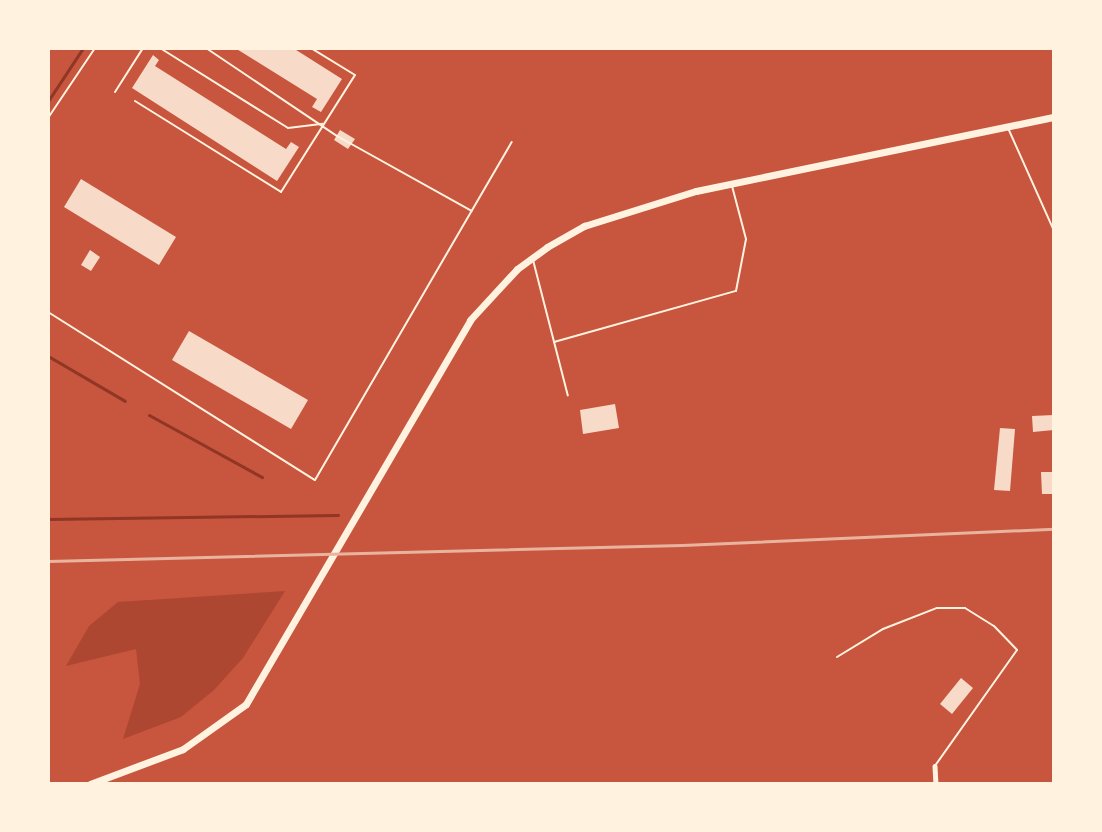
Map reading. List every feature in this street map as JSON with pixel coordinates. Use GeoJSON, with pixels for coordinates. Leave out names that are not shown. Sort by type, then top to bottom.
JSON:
{"type":"FeatureCollection","features":[{"type":"Feature","properties":{"kind":"main road"},"geometry":{"type":"LineString","coordinates":[[90,784],[183,749],[221,727],[269,672],[368,493],[470,320],[533,257],[584,226],[732,182],[1054,117]]}},
{"type":"Feature","properties":{"kind":"street"},"geometry":{"type":"LineString","coordinates":[[935,766],[936,784]]}},
{"type":"Feature","properties":{"kind":"lane"},"geometry":{"type":"LineString","coordinates":[[48,118],[95,48]]}},
{"type":"Feature","properties":{"kind":"lane"},"geometry":{"type":"LineString","coordinates":[[115,92],[143,48]]}},
{"type":"Feature","properties":{"kind":"lane"},"geometry":{"type":"LineString","coordinates":[[160,48],[288,128],[324,124]]}},
{"type":"Feature","properties":{"kind":"lane"},"geometry":{"type":"LineString","coordinates":[[206,48],[324,124],[337,136],[472,211]]}},
{"type":"Feature","properties":{"kind":"lane"},"geometry":{"type":"LineString","coordinates":[[135,101],[281,192],[355,75],[311,48]]}},
{"type":"Feature","properties":{"kind":"lane"},"geometry":{"type":"LineString","coordinates":[[1007,126],[1054,231]]}},
{"type":"Feature","properties":{"kind":"lane"},"geometry":{"type":"LineString","coordinates":[[48,312],[315,480],[512,142]]}},
{"type":"Feature","properties":{"kind":"lane"},"geometry":{"type":"LineString","coordinates":[[554,342],[736,291],[746,239],[733,206],[732,182]]}},
{"type":"Feature","properties":{"kind":"lane"},"geometry":{"type":"LineString","coordinates":[[533,257],[568,396]]}},
{"type":"Feature","properties":{"kind":"lane"},"geometry":{"type":"LineString","coordinates":[[837,657],[883,629],[937,608],[965,609],[994,626],[1017,650],[935,766]]}},
{"type":"Feature","properties":{"kind":"shaded area"},"geometry":{"type":"Polygon","coordinates":[[[285,591],[243,658],[214,690],[181,717],[123,739],[140,684],[136,649],[66,666],[89,626],[118,602],[285,591]]]}},
{"type":"Feature","properties":{"kind":"building"},"geometry":{"type":"Polygon","coordinates":[[[235,48],[293,48],[342,79],[321,112],[312,107],[317,99],[235,48]]]}},
{"type":"Feature","properties":{"kind":"building"},"geometry":{"type":"Polygon","coordinates":[[[153,55],[159,60],[155,66],[286,149],[291,142],[299,147],[277,181],[132,88],[153,55]]]}},
{"type":"Feature","properties":{"kind":"building"},"geometry":{"type":"Polygon","coordinates":[[[340,130],[355,139],[348,149],[334,140],[340,130]]]}},
{"type":"Feature","properties":{"kind":"building"},"geometry":{"type":"Polygon","coordinates":[[[81,179],[176,237],[159,265],[64,207],[81,179]]]}},
{"type":"Feature","properties":{"kind":"building"},"geometry":{"type":"Polygon","coordinates":[[[90,250],[100,257],[91,271],[81,265],[90,250]]]}},
{"type":"Feature","properties":{"kind":"building"},"geometry":{"type":"Polygon","coordinates":[[[189,331],[308,400],[291,429],[172,360],[189,331]]]}},
{"type":"Feature","properties":{"kind":"building"},"geometry":{"type":"Polygon","coordinates":[[[615,404],[619,428],[583,434],[580,410],[615,404]]]}},
{"type":"Feature","properties":{"kind":"building"},"geometry":{"type":"Polygon","coordinates":[[[1054,415],[1054,430],[1033,432],[1032,416],[1054,415]]]}},
{"type":"Feature","properties":{"kind":"building"},"geometry":{"type":"Polygon","coordinates":[[[1000,428],[1015,429],[1010,491],[994,490],[1000,428]]]}},
{"type":"Feature","properties":{"kind":"building"},"geometry":{"type":"Polygon","coordinates":[[[1041,472],[1054,472],[1054,494],[1042,494],[1041,472]]]}},
{"type":"Feature","properties":{"kind":"building"},"geometry":{"type":"Polygon","coordinates":[[[961,678],[973,688],[952,714],[940,704],[961,678]]]}},
{"type":"Feature","properties":{"kind":"waterway"},"geometry":{"type":"LineString","coordinates":[[48,101],[83,48]]}},
{"type":"Feature","properties":{"kind":"waterway"},"geometry":{"type":"LineString","coordinates":[[48,356],[125,401]]}},
{"type":"Feature","properties":{"kind":"waterway"},"geometry":{"type":"LineString","coordinates":[[149,415],[262,477]]}},
{"type":"Feature","properties":{"kind":"waterway"},"geometry":{"type":"LineString","coordinates":[[48,519],[338,515]]}},
{"type":"Feature","properties":{"kind":"railway"},"geometry":{"type":"LineString","coordinates":[[48,561],[682,545],[1054,529]]}}]}
